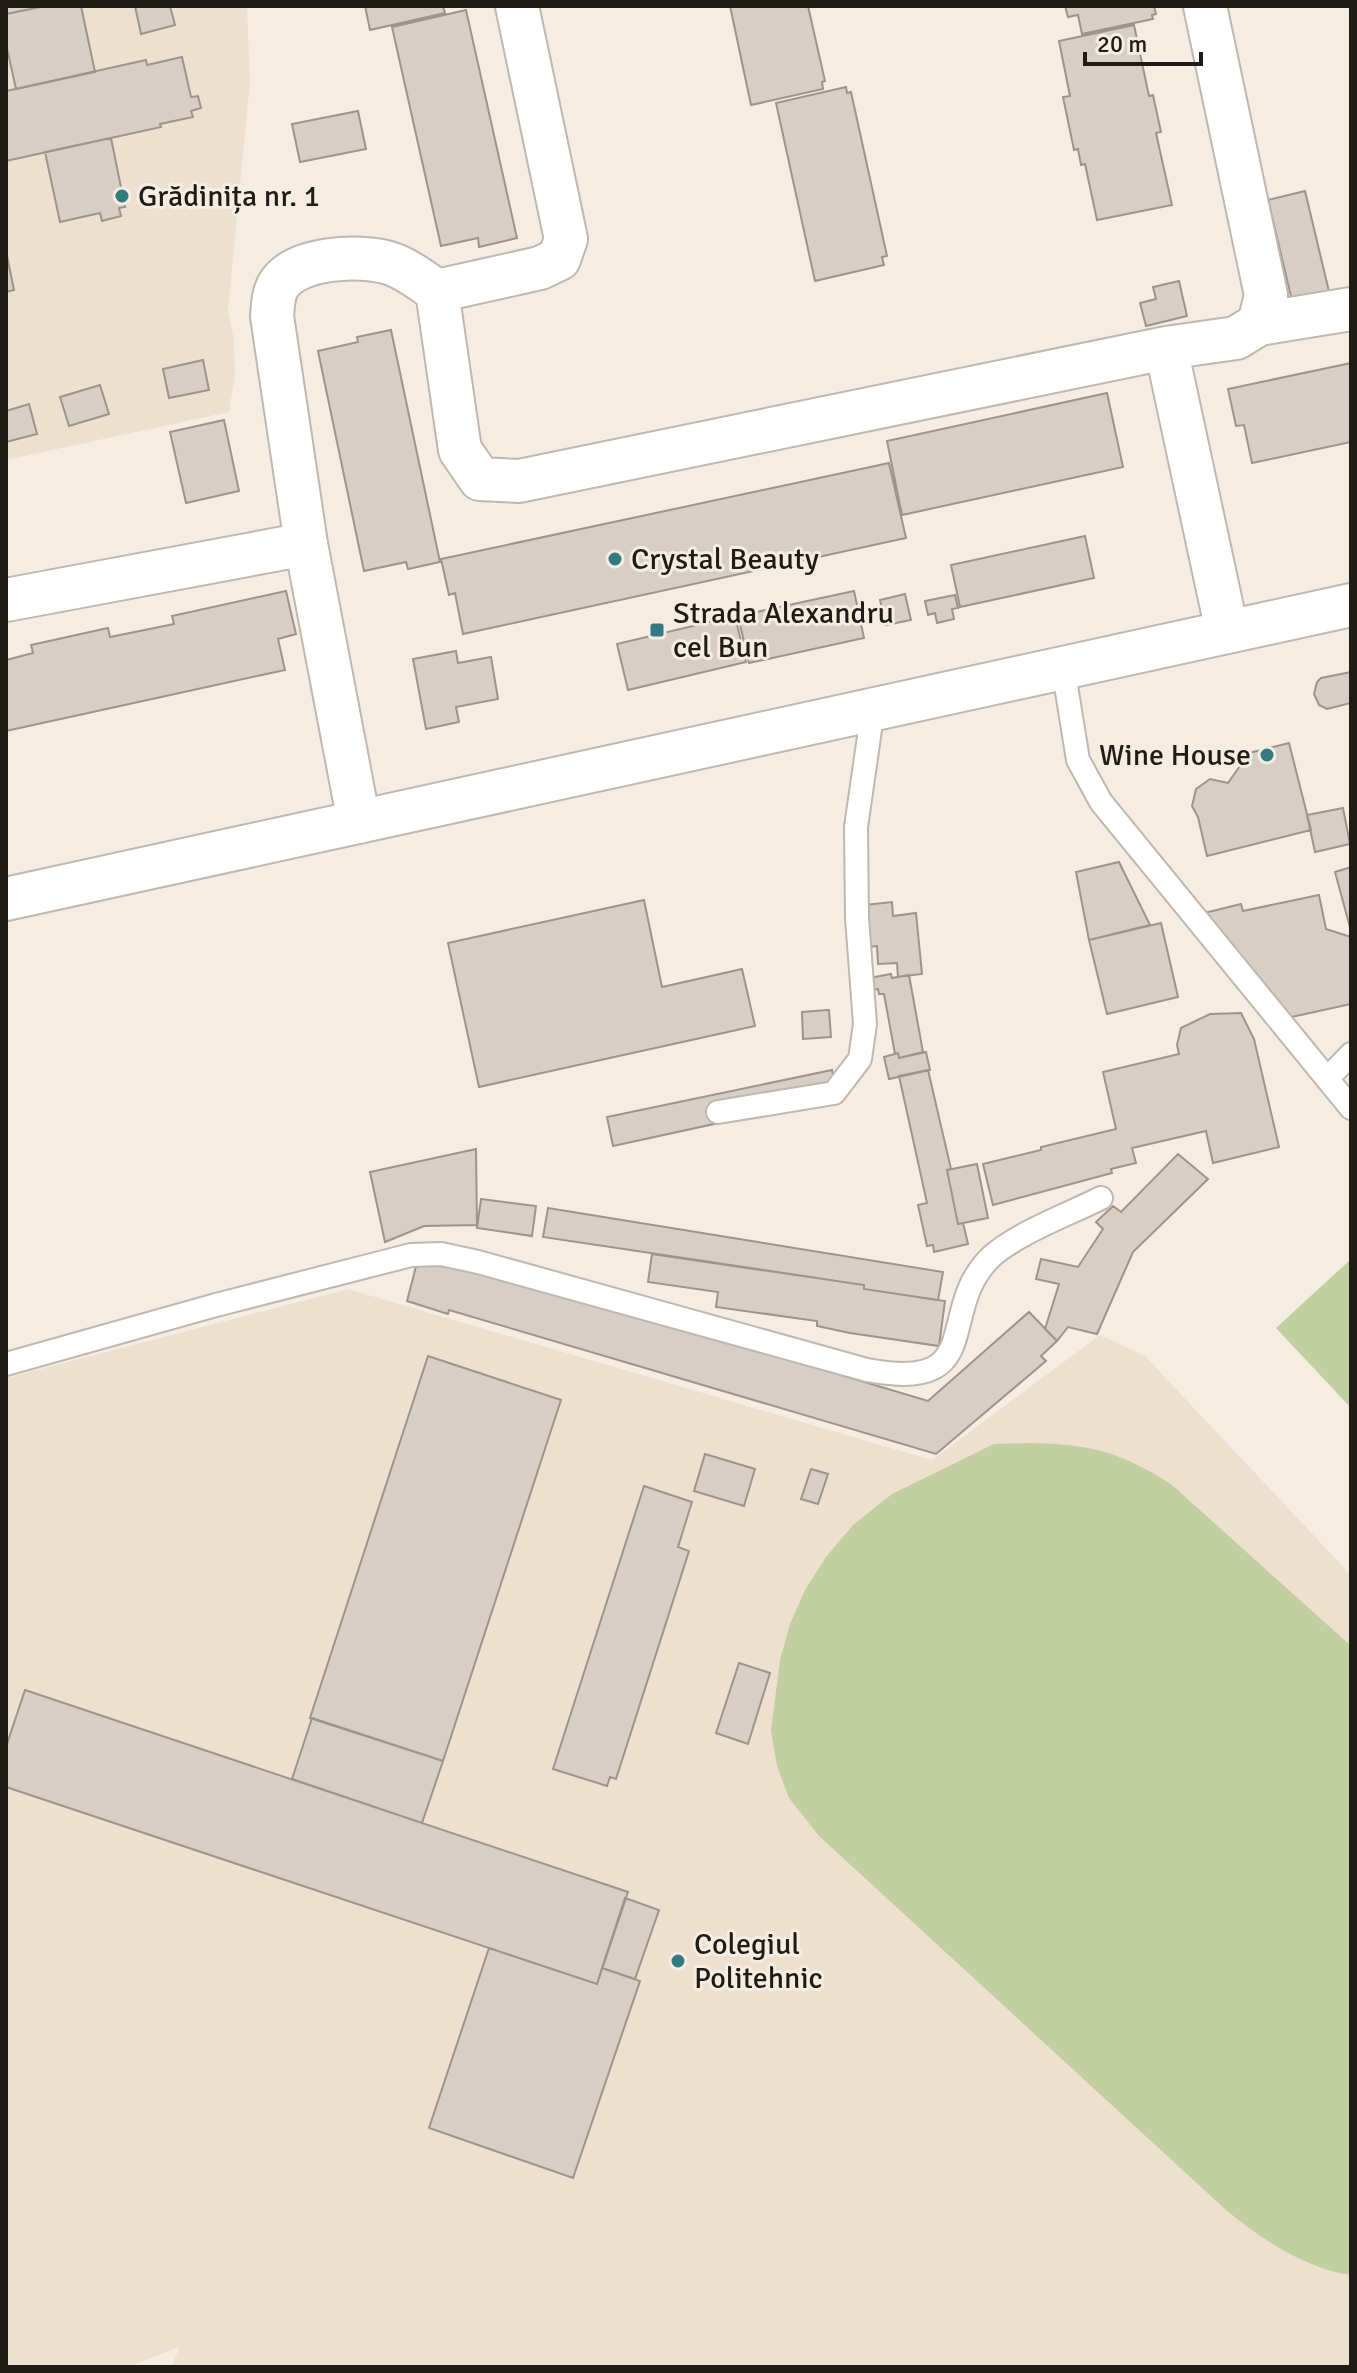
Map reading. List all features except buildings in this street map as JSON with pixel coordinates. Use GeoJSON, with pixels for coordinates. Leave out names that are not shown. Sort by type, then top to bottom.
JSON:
{"type":"FeatureCollection","features":[{"type":"Feature","properties":{"kind":"street"},"geometry":{"type":"LineString","coordinates":[[359,822],[306,544],[272,316],[277,287],[285,277],[333,259],[390,263],[437,291],[540,268],[559,259],[566,239],[517,6]]}},
{"type":"Feature","properties":{"kind":"street"},"geometry":{"type":"LineString","coordinates":[[1205,6],[1266,295],[1259,324]]}},
{"type":"Feature","properties":{"kind":"street"},"geometry":{"type":"LineString","coordinates":[[437,291],[460,450],[480,479],[519,481],[1166,348],[1236,338],[1259,324],[1351,309]]}},
{"type":"Feature","properties":{"kind":"street"},"geometry":{"type":"LineString","coordinates":[[1166,348],[1227,631]]}},
{"type":"Feature","properties":{"kind":"street"},"geometry":{"type":"LineString","coordinates":[[6,600],[306,544]]}},
{"type":"Feature","properties":{"kind":"street"},"geometry":{"type":"LineString","coordinates":[[6,899],[1351,605]]}},
{"type":"Feature","properties":{"kind":"lane"},"geometry":{"type":"LineString","coordinates":[[1063,667],[1078,760],[1101,802],[1351,1108]]}},
{"type":"Feature","properties":{"kind":"lane"},"geometry":{"type":"LineString","coordinates":[[718,1112],[834,1093],[860,1059],[865,1024],[857,918],[856,827],[873,709]]}},
{"type":"Feature","properties":{"kind":"lane"},"geometry":{"type":"LineString","coordinates":[[1327,1079],[1351,1054]]}},
{"type":"Feature","properties":{"kind":"lane"},"geometry":{"type":"LineString","coordinates":[[6,1364],[411,1255],[441,1254],[867,1370],[897,1376],[920,1374],[935,1368],[949,1353],[967,1298],[977,1276],[991,1257],[1101,1198]]}},
{"type":"Feature","properties":{"kind":"shaded area","name":"Grădinița nr. 1"},"geometry":{"type":"Polygon","coordinates":[[[6,6],[247,6],[250,82],[228,310],[234,340],[235,375],[229,412],[6,460],[6,6]]]}},
{"type":"Feature","properties":{"kind":"shaded area","name":"Colegiul Politehnic"},"geometry":{"type":"Polygon","coordinates":[[[348,1289],[932,1460],[1100,1335],[1145,1356],[1351,1575],[1351,2367],[172,2367],[179,2347],[129,2367],[6,2367],[6,1378],[348,1289]]]}},
{"type":"Feature","properties":{"kind":"green space"},"geometry":{"type":"Polygon","coordinates":[[[1351,1259],[1351,1408],[1276,1328],[1351,1259]]]}},
{"type":"Feature","properties":{"kind":"green space"},"geometry":{"type":"Polygon","coordinates":[[[994,1444],[1070,1445],[1105,1452],[1121,1457],[1172,1485],[1351,1646],[1351,2275],[1317,2266],[1284,2251],[1226,2210],[819,1836],[789,1798],[777,1766],[771,1731],[780,1660],[790,1624],[805,1590],[826,1557],[853,1525],[892,1494],[994,1444]]]}},
{"type":"Feature","properties":{"kind":"place","name":"Grădinița nr. 1"},"geometry":{"type":"Point","coordinates":[122,196]}},
{"type":"Feature","properties":{"kind":"place","name":"Crystal Beauty"},"geometry":{"type":"Point","coordinates":[615,559]}},
{"type":"Feature","properties":{"kind":"place","name":"Strada Alexandru cel Bun"},"geometry":{"type":"Point","coordinates":[657,630]}},
{"type":"Feature","properties":{"kind":"place","name":"Wine House"},"geometry":{"type":"Point","coordinates":[1267,755]}},
{"type":"Feature","properties":{"kind":"place","name":"Colegiul Politehnic"},"geometry":{"type":"Point","coordinates":[678,1961]}}]}
